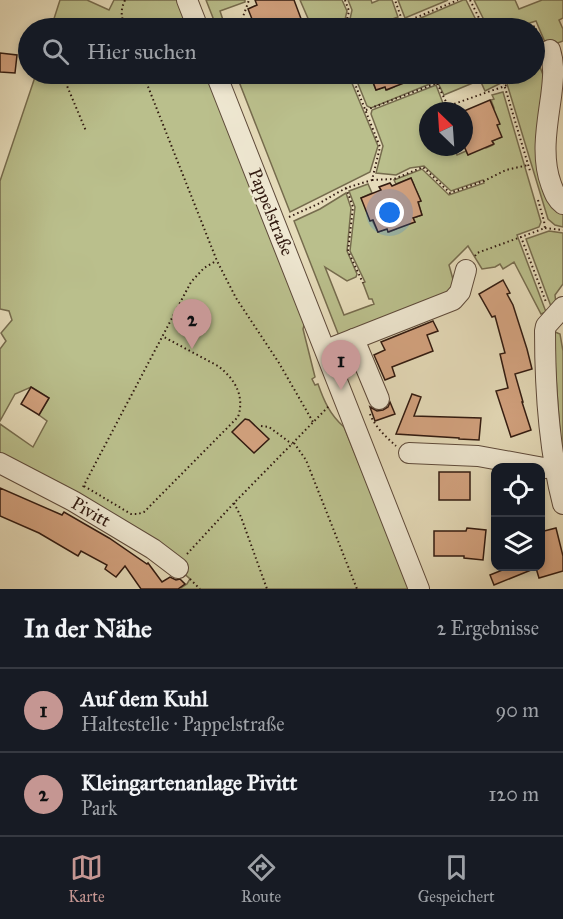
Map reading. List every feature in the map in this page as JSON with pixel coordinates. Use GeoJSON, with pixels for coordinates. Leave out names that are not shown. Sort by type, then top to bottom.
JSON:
{"type":"FeatureCollection","features":[{"type":"Feature","properties":{"kind":"street"},"geometry":{"type":"LineString","coordinates":[[187,0],[194,18]]}},
{"type":"Feature","properties":{"kind":"street"},"geometry":{"type":"LineString","coordinates":[[545,46],[553,58],[554,74],[546,137],[546,167],[556,196],[563,204]]}},
{"type":"Feature","properties":{"kind":"street","name":"Pappelstraße"},"geometry":{"type":"LineString","coordinates":[[221,84],[282,220],[326,350],[419,589]]}},
{"type":"Feature","properties":{"kind":"street"},"geometry":{"type":"LineString","coordinates":[[326,350],[453,300],[460,292],[466,270]]}},
{"type":"Feature","properties":{"kind":"street"},"geometry":{"type":"LineString","coordinates":[[559,318],[546,326],[545,338],[551,436],[563,504]]}},
{"type":"Feature","properties":{"kind":"street"},"geometry":{"type":"LineString","coordinates":[[354,339],[373,405]]}},
{"type":"Feature","properties":{"kind":"street"},"geometry":{"type":"LineString","coordinates":[[409,453],[478,456],[544,468],[555,467]]}},
{"type":"Feature","properties":{"kind":"street","name":"Pivitt"},"geometry":{"type":"LineString","coordinates":[[0,462],[78,494],[178,568]]}},
{"type":"Feature","properties":{"kind":"path"},"geometry":{"type":"LineString","coordinates":[[122,18],[121,8],[125,0]]}},
{"type":"Feature","properties":{"kind":"path"},"geometry":{"type":"LineString","coordinates":[[243,18],[249,0]]}},
{"type":"Feature","properties":{"kind":"path"},"geometry":{"type":"LineString","coordinates":[[345,0],[349,11],[347,18]]}},
{"type":"Feature","properties":{"kind":"path"},"geometry":{"type":"LineString","coordinates":[[395,0],[402,18]]}},
{"type":"Feature","properties":{"kind":"path"},"geometry":{"type":"LineString","coordinates":[[413,18],[458,0]]}},
{"type":"Feature","properties":{"kind":"path"},"geometry":{"type":"LineString","coordinates":[[470,0],[479,18]]}},
{"type":"Feature","properties":{"kind":"path"},"geometry":{"type":"LineString","coordinates":[[66,84],[86,131]]}},
{"type":"Feature","properties":{"kind":"path"},"geometry":{"type":"LineString","coordinates":[[147,84],[217,261],[236,298],[314,422]]}},
{"type":"Feature","properties":{"kind":"path"},"geometry":{"type":"LineString","coordinates":[[355,84],[380,147],[372,180]]}},
{"type":"Feature","properties":{"kind":"path"},"geometry":{"type":"LineString","coordinates":[[366,111],[434,84]]}},
{"type":"Feature","properties":{"kind":"path"},"geometry":{"type":"LineString","coordinates":[[437,84],[448,106],[508,84]]}},
{"type":"Feature","properties":{"kind":"path"},"geometry":{"type":"LineString","coordinates":[[505,86],[531,176]]}},
{"type":"Feature","properties":{"kind":"path"},"geometry":{"type":"LineString","coordinates":[[282,220],[346,188],[372,180],[394,179],[423,167],[450,193],[484,181],[506,170],[528,165]]}},
{"type":"Feature","properties":{"kind":"path"},"geometry":{"type":"LineString","coordinates":[[346,188],[353,207],[348,251],[363,283]]}},
{"type":"Feature","properties":{"kind":"path"},"geometry":{"type":"LineString","coordinates":[[538,198],[544,228]]}},
{"type":"Feature","properties":{"kind":"path"},"geometry":{"type":"LineString","coordinates":[[466,270],[477,253],[544,228],[563,230]]}},
{"type":"Feature","properties":{"kind":"path"},"geometry":{"type":"LineString","coordinates":[[521,237],[559,318]]}},
{"type":"Feature","properties":{"kind":"path"},"geometry":{"type":"LineString","coordinates":[[162,336],[225,371],[239,393],[241,408],[238,417],[144,512],[131,514],[78,494],[162,336],[191,282],[204,268],[217,261]]}},
{"type":"Feature","properties":{"kind":"path"},"geometry":{"type":"LineString","coordinates":[[178,568],[234,503],[330,405]]}},
{"type":"Feature","properties":{"kind":"path"},"geometry":{"type":"LineString","coordinates":[[373,405],[369,411],[372,420],[397,447],[409,453]]}},
{"type":"Feature","properties":{"kind":"path"},"geometry":{"type":"LineString","coordinates":[[261,426],[269,427],[293,444],[306,460],[357,589]]}},
{"type":"Feature","properties":{"kind":"path"},"geometry":{"type":"LineString","coordinates":[[234,503],[267,589]]}},
{"type":"Feature","properties":{"kind":"green space"},"geometry":{"type":"Polygon","coordinates":[[[60,0],[87,0],[109,10],[114,0],[179,0],[186,18],[54,18],[60,0]]]}},
{"type":"Feature","properties":{"kind":"green space"},"geometry":{"type":"Polygon","coordinates":[[[206,0],[245,0],[245,2],[220,11],[222,18],[213,18],[206,0]]]}},
{"type":"Feature","properties":{"kind":"green space"},"geometry":{"type":"Polygon","coordinates":[[[300,0],[342,0],[347,11],[345,18],[308,18],[300,0]]]}},
{"type":"Feature","properties":{"kind":"green space"},"geometry":{"type":"Polygon","coordinates":[[[348,0],[371,0],[372,3],[379,0],[392,0],[398,17],[350,18],[352,10],[348,0]]]}},
{"type":"Feature","properties":{"kind":"green space"},"geometry":{"type":"Polygon","coordinates":[[[398,0],[448,0],[405,18],[398,0]]]}},
{"type":"Feature","properties":{"kind":"green space"},"geometry":{"type":"Polygon","coordinates":[[[466,0],[475,18],[421,18],[466,0]]]}},
{"type":"Feature","properties":{"kind":"green space"},"geometry":{"type":"Polygon","coordinates":[[[474,0],[515,0],[519,9],[542,0],[563,0],[563,18],[559,20],[563,29],[563,41],[547,47],[545,18],[483,18],[474,0]]]}},
{"type":"Feature","properties":{"kind":"green space"},"geometry":{"type":"Polygon","coordinates":[[[545,80],[547,85],[542,168],[563,209],[563,227],[555,225],[548,219],[507,84],[545,84],[545,80]]]}},
{"type":"Feature","properties":{"kind":"green space"},"geometry":{"type":"Polygon","coordinates":[[[33,84],[211,84],[305,322],[303,329],[315,377],[312,379],[315,385],[318,384],[331,413],[344,427],[410,589],[179,589],[190,579],[178,568],[0,457],[0,424],[33,447],[47,421],[39,415],[49,398],[31,387],[15,394],[0,421],[0,349],[6,341],[1,333],[12,320],[9,311],[0,309],[0,181],[33,84]]]}},
{"type":"Feature","properties":{"kind":"green space"},"geometry":{"type":"Polygon","coordinates":[[[240,84],[352,84],[378,146],[370,172],[290,212],[240,84]]]}},
{"type":"Feature","properties":{"kind":"green space"},"geometry":{"type":"Polygon","coordinates":[[[358,84],[374,84],[376,90],[385,87],[387,90],[394,87],[393,84],[430,84],[371,108],[367,106],[358,84]]]}},
{"type":"Feature","properties":{"kind":"green space"},"geometry":{"type":"Polygon","coordinates":[[[438,84],[470,84],[444,95],[438,84]]]}},
{"type":"Feature","properties":{"kind":"green space"},"geometry":{"type":"Polygon","coordinates":[[[482,84],[499,84],[485,91],[482,84]]]}},
{"type":"Feature","properties":{"kind":"green space"},"geometry":{"type":"Polygon","coordinates":[[[436,85],[443,102],[419,102],[419,156],[473,156],[473,152],[485,144],[486,148],[493,145],[492,141],[501,137],[490,109],[494,108],[492,95],[503,92],[541,222],[539,227],[517,235],[546,312],[541,314],[514,262],[503,269],[500,264],[482,269],[468,246],[449,265],[454,283],[449,292],[339,336],[294,221],[346,193],[351,208],[347,251],[357,274],[356,277],[347,281],[325,267],[344,315],[374,304],[372,299],[369,299],[363,283],[365,282],[350,251],[355,207],[349,191],[368,184],[372,193],[361,198],[378,232],[387,229],[389,232],[396,229],[395,226],[415,222],[413,218],[422,215],[418,202],[421,201],[417,192],[414,193],[411,187],[414,185],[411,178],[396,184],[394,180],[422,169],[449,195],[484,183],[483,180],[451,191],[424,166],[410,168],[396,175],[376,173],[383,146],[371,114],[372,110],[436,85]]]}},
{"type":"Feature","properties":{"kind":"green space"},"geometry":{"type":"Polygon","coordinates":[[[549,231],[563,233],[563,284],[555,295],[556,304],[552,309],[526,239],[549,231]]]}},
{"type":"Feature","properties":{"kind":"green space"},"geometry":{"type":"Polygon","coordinates":[[[555,332],[560,334],[563,351],[563,458],[553,335],[555,332]]]}},
{"type":"Feature","properties":{"kind":"building"},"geometry":{"type":"Polygon","coordinates":[[[255,0],[294,0],[301,18],[252,18],[248,9],[257,5],[255,0]]]}},
{"type":"Feature","properties":{"kind":"building"},"geometry":{"type":"Polygon","coordinates":[[[0,53],[17,55],[15,73],[0,72],[0,53]]]}},
{"type":"Feature","properties":{"kind":"building"},"geometry":{"type":"Polygon","coordinates":[[[374,84],[401,84],[386,90],[385,87],[376,90],[374,84]]]}},
{"type":"Feature","properties":{"kind":"building"},"geometry":{"type":"Polygon","coordinates":[[[490,100],[500,124],[497,125],[502,137],[492,141],[494,144],[473,153],[473,107],[490,100]]]}},
{"type":"Feature","properties":{"kind":"building"},"geometry":{"type":"Polygon","coordinates":[[[411,178],[421,201],[418,202],[422,215],[413,218],[415,222],[388,232],[387,229],[378,232],[373,220],[370,221],[361,198],[381,190],[379,187],[390,183],[392,186],[411,178]]]}},
{"type":"Feature","properties":{"kind":"building"},"geometry":{"type":"Polygon","coordinates":[[[503,280],[510,293],[507,294],[513,305],[532,369],[515,374],[531,430],[511,437],[496,391],[508,388],[500,354],[505,353],[495,316],[492,317],[479,294],[503,280]]]}},
{"type":"Feature","properties":{"kind":"building"},"geometry":{"type":"Polygon","coordinates":[[[433,321],[438,331],[427,335],[433,351],[392,367],[395,376],[385,380],[374,355],[385,350],[381,342],[433,321]]]}},
{"type":"Feature","properties":{"kind":"building"},"geometry":{"type":"Polygon","coordinates":[[[31,387],[49,398],[39,415],[21,404],[31,387]]]}},
{"type":"Feature","properties":{"kind":"building"},"geometry":{"type":"Polygon","coordinates":[[[412,394],[421,397],[414,416],[481,418],[479,440],[396,434],[412,394]]]}},
{"type":"Feature","properties":{"kind":"building"},"geometry":{"type":"Polygon","coordinates":[[[390,402],[395,414],[375,421],[370,407],[377,411],[383,410],[390,402]]]}},
{"type":"Feature","properties":{"kind":"building"},"geometry":{"type":"Polygon","coordinates":[[[245,419],[269,439],[254,453],[232,432],[245,419]]]}},
{"type":"Feature","properties":{"kind":"building"},"geometry":{"type":"Polygon","coordinates":[[[439,472],[470,472],[470,500],[439,500],[439,472]]]}},
{"type":"Feature","properties":{"kind":"building"},"geometry":{"type":"Polygon","coordinates":[[[0,488],[62,515],[64,512],[109,538],[148,563],[162,582],[170,577],[180,579],[185,584],[178,589],[141,589],[125,566],[116,577],[105,569],[107,565],[81,551],[78,556],[39,533],[0,516],[0,488]]]}},
{"type":"Feature","properties":{"kind":"building"},"geometry":{"type":"Polygon","coordinates":[[[467,528],[486,530],[483,560],[464,558],[464,556],[434,556],[434,531],[466,531],[467,528]]]}},
{"type":"Feature","properties":{"kind":"building"},"geometry":{"type":"Polygon","coordinates":[[[556,528],[563,556],[563,571],[539,578],[537,571],[545,571],[545,531],[556,528]]]}},
{"type":"Feature","properties":{"kind":"building"},"geometry":{"type":"Polygon","coordinates":[[[500,571],[529,571],[494,585],[490,575],[500,571]]]}},
{"type":"Feature","properties":{"kind":"place","name":"Kleingartenanlage Pivitt"},"geometry":{"type":"Point","coordinates":[192,349]}},
{"type":"Feature","properties":{"kind":"place","name":"Auf dem Kuhl"},"geometry":{"type":"Point","coordinates":[341,390]}}]}
